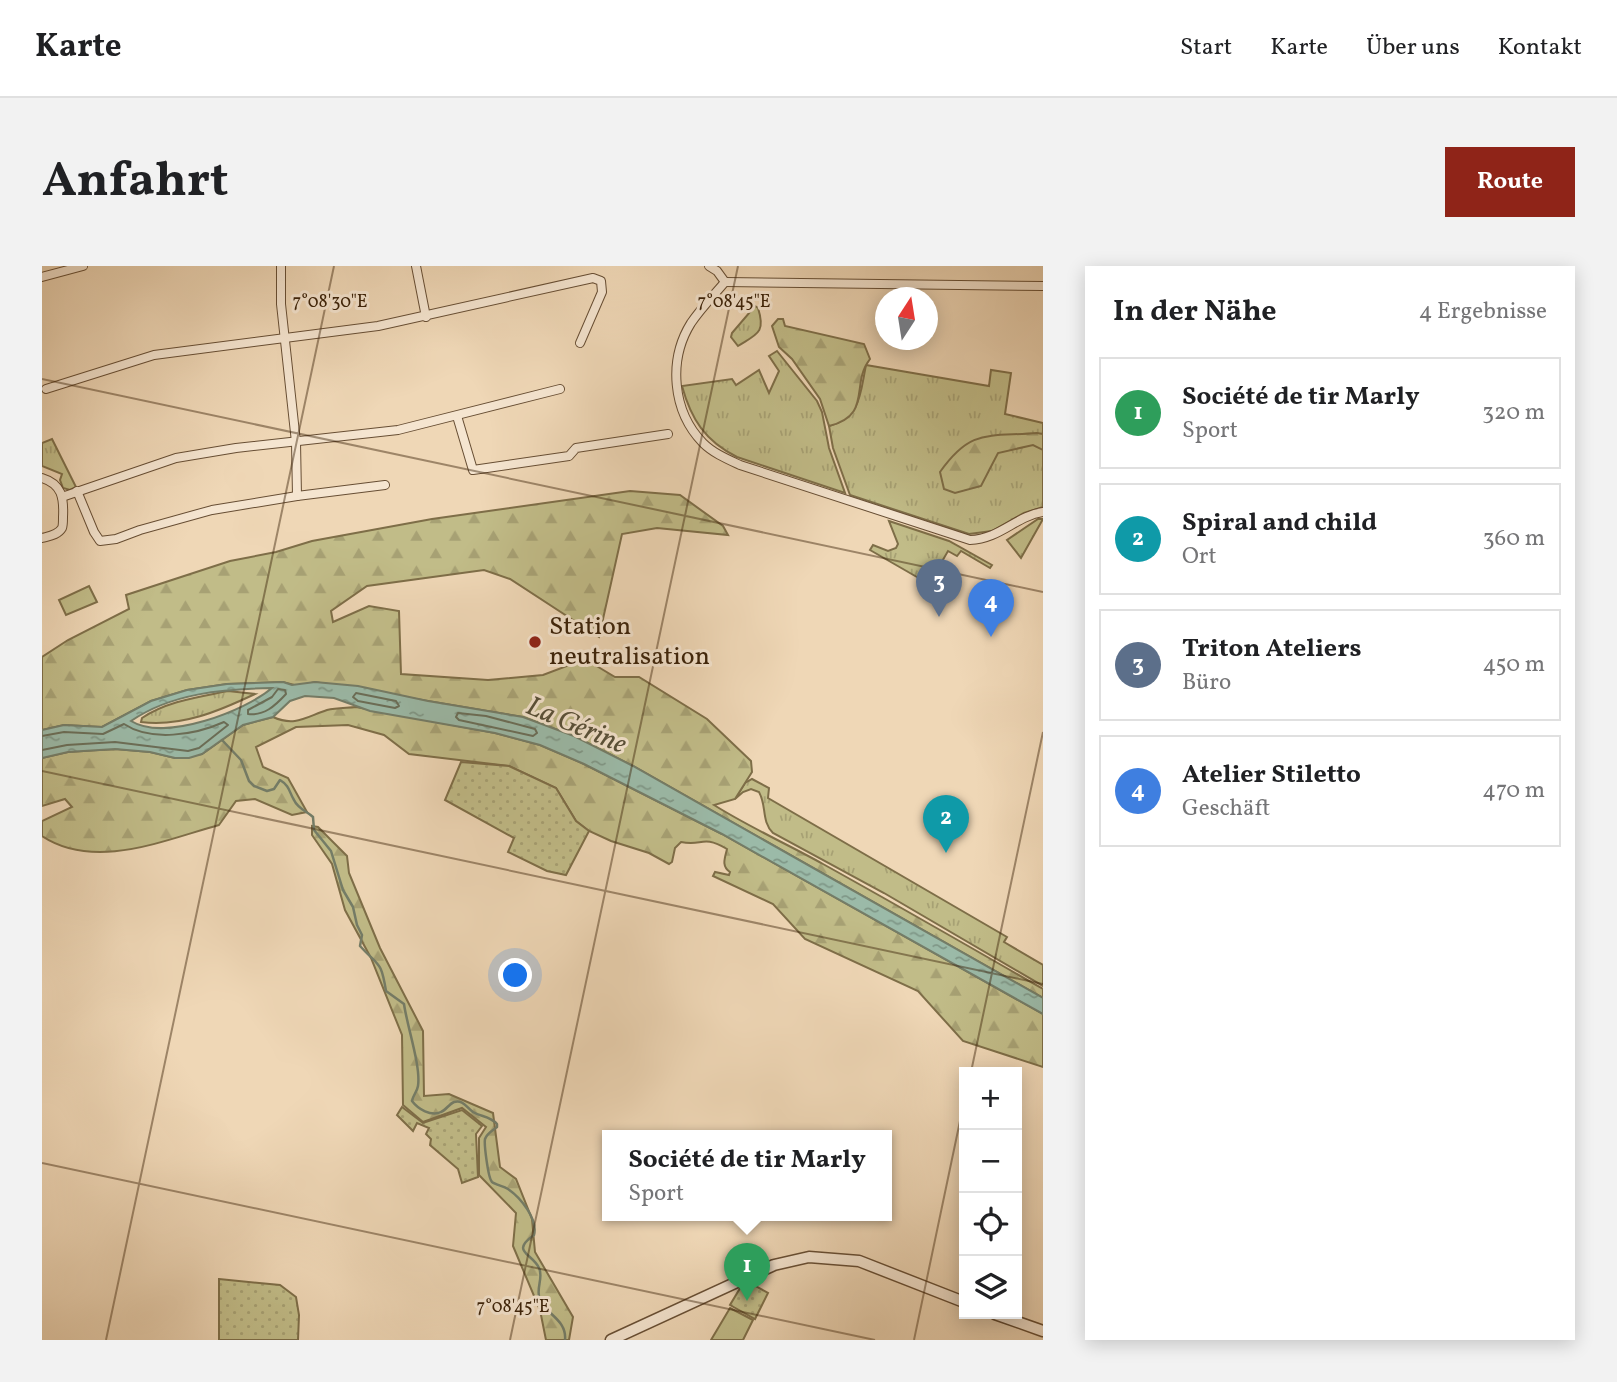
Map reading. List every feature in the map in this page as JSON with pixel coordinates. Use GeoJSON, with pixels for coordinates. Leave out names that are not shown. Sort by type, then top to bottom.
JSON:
{"type":"FeatureCollection","features":[{"type":"Feature","properties":{"kind":"street"},"geometry":{"type":"LineString","coordinates":[[42,277],[83,266]]}},
{"type":"Feature","properties":{"kind":"street"},"geometry":{"type":"LineString","coordinates":[[281,266],[281,304],[296,442],[297,496]]}},
{"type":"Feature","properties":{"kind":"street"},"geometry":{"type":"LineString","coordinates":[[416,266],[426,317]]}},
{"type":"Feature","properties":{"kind":"street"},"geometry":{"type":"LineString","coordinates":[[709,266],[717,271],[725,282]]}},
{"type":"Feature","properties":{"kind":"street"},"geometry":{"type":"LineString","coordinates":[[46,389],[155,355],[426,317],[593,278],[601,281],[602,292],[580,343]]}},
{"type":"Feature","properties":{"kind":"street"},"geometry":{"type":"LineString","coordinates":[[725,282],[1043,286]]}},
{"type":"Feature","properties":{"kind":"street"},"geometry":{"type":"LineString","coordinates":[[725,282],[690,325],[680,346],[676,367],[676,385],[683,411],[703,443],[719,455],[740,465],[970,540],[992,536],[1043,512]]}},
{"type":"Feature","properties":{"kind":"street"},"geometry":{"type":"LineString","coordinates":[[62,497],[176,458],[236,448],[398,430],[559,389]]}},
{"type":"Feature","properties":{"kind":"street"},"geometry":{"type":"LineString","coordinates":[[457,416],[473,470],[569,456],[576,448],[668,434]]}},
{"type":"Feature","properties":{"kind":"street"},"geometry":{"type":"LineString","coordinates":[[42,478],[56,484],[64,507],[61,529],[42,538]]}},
{"type":"Feature","properties":{"kind":"street"},"geometry":{"type":"LineString","coordinates":[[78,491],[100,541],[116,539],[212,510],[385,485]]}},
{"type":"Feature","properties":{"kind":"street"},"geometry":{"type":"LineString","coordinates":[[611,1340],[774,1265],[809,1257],[859,1261],[959,1300]]}},
{"type":"Feature","properties":{"kind":"street"},"geometry":{"type":"LineString","coordinates":[[1009,1319],[1043,1331]]}},
{"type":"Feature","properties":{"kind":"green space"},"geometry":{"type":"Polygon","coordinates":[[[755,306],[760,316],[760,328],[755,335],[738,346],[731,337],[732,333],[755,306]]]}},
{"type":"Feature","properties":{"kind":"green space"},"geometry":{"type":"Polygon","coordinates":[[[778,319],[783,319],[785,326],[864,344],[870,359],[861,378],[856,407],[843,421],[829,426],[820,399],[792,359],[779,347],[772,326],[778,319]]]}},
{"type":"Feature","properties":{"kind":"green space"},"geometry":{"type":"Polygon","coordinates":[[[777,351],[817,401],[822,412],[829,448],[845,493],[737,457],[708,436],[690,409],[682,386],[732,379],[736,385],[759,370],[769,393],[779,371],[769,356],[777,351]]]}},
{"type":"Feature","properties":{"kind":"green space"},"geometry":{"type":"Polygon","coordinates":[[[866,365],[989,386],[991,370],[1011,373],[1005,414],[1043,423],[1043,507],[1024,513],[992,531],[969,534],[850,495],[833,448],[829,426],[840,422],[853,411],[860,395],[866,365]]]}},
{"type":"Feature","properties":{"kind":"green space"},"geometry":{"type":"Polygon","coordinates":[[[1043,434],[1043,450],[1033,445],[998,453],[981,486],[955,493],[944,489],[940,472],[961,448],[971,441],[993,435],[1043,434]]]}},
{"type":"Feature","properties":{"kind":"green space"},"geometry":{"type":"Polygon","coordinates":[[[52,439],[76,487],[70,490],[63,488],[60,480],[62,474],[42,466],[42,443],[52,439]]]}},
{"type":"Feature","properties":{"kind":"green space"},"geometry":{"type":"Polygon","coordinates":[[[630,491],[680,495],[723,526],[728,535],[657,528],[622,534],[599,637],[510,579],[484,570],[367,586],[331,611],[333,622],[369,606],[399,611],[401,674],[488,680],[543,675],[585,659],[615,677],[639,677],[707,719],[751,761],[752,772],[735,799],[714,805],[851,879],[1043,989],[1043,998],[633,766],[574,736],[523,717],[315,682],[298,686],[283,682],[227,684],[187,690],[151,701],[102,727],[64,725],[42,730],[42,657],[68,640],[129,609],[126,595],[230,561],[276,552],[312,541],[432,519],[630,491]]]}},
{"type":"Feature","properties":{"kind":"green space"},"geometry":{"type":"Polygon","coordinates":[[[1038,519],[1043,519],[1021,558],[1007,540],[1038,519]]]}},
{"type":"Feature","properties":{"kind":"green space"},"geometry":{"type":"Polygon","coordinates":[[[889,521],[949,541],[992,565],[990,568],[961,551],[957,556],[948,551],[929,584],[870,550],[873,545],[888,551],[896,548],[898,544],[889,521]]]}},
{"type":"Feature","properties":{"kind":"green space"},"geometry":{"type":"Polygon","coordinates":[[[89,586],[97,602],[66,615],[59,600],[89,586]]]}},
{"type":"Feature","properties":{"kind":"green space"},"geometry":{"type":"Polygon","coordinates":[[[228,691],[255,694],[214,712],[186,720],[141,722],[142,718],[152,712],[173,704],[228,691]]]}},
{"type":"Feature","properties":{"kind":"green space"},"geometry":{"type":"Polygon","coordinates":[[[356,707],[495,733],[540,745],[584,764],[722,834],[1043,1014],[1043,1067],[963,1041],[918,991],[805,939],[773,904],[713,876],[715,872],[729,875],[725,864],[727,849],[712,842],[681,842],[675,848],[672,862],[669,864],[649,853],[589,831],[576,821],[556,788],[509,766],[409,754],[384,735],[348,725],[296,727],[256,747],[263,767],[288,778],[307,812],[292,815],[255,799],[236,801],[219,825],[153,844],[107,852],[84,851],[63,846],[42,836],[42,821],[72,807],[65,799],[42,806],[42,758],[68,752],[115,749],[150,752],[175,758],[202,754],[243,725],[273,717],[294,721],[327,710],[356,707]]]}},
{"type":"Feature","properties":{"kind":"green space"},"geometry":{"type":"Polygon","coordinates":[[[461,762],[509,766],[556,788],[576,821],[589,831],[566,875],[547,871],[508,852],[514,838],[445,800],[461,762]]]}},
{"type":"Feature","properties":{"kind":"green space"},"geometry":{"type":"Polygon","coordinates":[[[752,779],[769,788],[768,798],[1007,937],[1004,942],[1043,965],[1043,986],[884,893],[773,833],[767,824],[759,792],[751,789],[735,799],[745,783],[752,779]]]}},
{"type":"Feature","properties":{"kind":"green space"},"geometry":{"type":"Polygon","coordinates":[[[312,826],[318,827],[347,856],[349,873],[380,948],[423,1031],[424,1096],[449,1094],[493,1113],[500,1167],[516,1179],[532,1219],[535,1252],[573,1317],[569,1340],[546,1340],[540,1310],[513,1246],[516,1213],[479,1175],[479,1138],[486,1127],[462,1108],[423,1122],[403,1105],[402,1035],[371,958],[345,910],[332,864],[312,835],[312,826]]]}},
{"type":"Feature","properties":{"kind":"green space"},"geometry":{"type":"Polygon","coordinates":[[[402,1107],[423,1123],[462,1110],[482,1126],[476,1134],[478,1177],[462,1183],[458,1169],[430,1145],[431,1139],[426,1134],[429,1128],[417,1123],[413,1131],[397,1115],[402,1107]]]}},
{"type":"Feature","properties":{"kind":"green space"},"geometry":{"type":"Polygon","coordinates":[[[219,1279],[280,1285],[296,1297],[299,1315],[298,1340],[219,1340],[219,1279]]]}},
{"type":"Feature","properties":{"kind":"green space"},"geometry":{"type":"Polygon","coordinates":[[[752,1284],[768,1293],[755,1319],[730,1305],[742,1285],[752,1284]]]}},
{"type":"Feature","properties":{"kind":"green space"},"geometry":{"type":"Polygon","coordinates":[[[730,1308],[753,1320],[743,1340],[711,1340],[730,1308]]]}},
{"type":"Feature","properties":{"kind":"water"},"geometry":{"type":"Polygon","coordinates":[[[283,682],[292,685],[315,682],[358,686],[523,717],[574,736],[633,766],[1043,998],[1043,1014],[722,834],[584,764],[540,745],[495,733],[370,711],[334,698],[305,696],[290,701],[273,717],[243,725],[202,754],[189,758],[115,749],[68,752],[42,758],[42,730],[64,725],[102,727],[151,701],[187,690],[227,684],[283,682]],[[272,688],[199,694],[164,704],[131,721],[146,727],[183,726],[224,714],[260,697],[272,688]]]}},
{"type":"Feature","properties":{"kind":"waterway"},"geometry":{"type":"LineString","coordinates":[[222,740],[241,760],[249,781],[254,786],[267,791],[274,789],[280,780],[286,785],[298,806],[313,817],[314,830],[331,851],[343,890],[353,907],[362,935],[360,946],[381,969],[386,991],[404,1004],[418,1078],[412,1101],[433,1114],[443,1111],[454,1102],[460,1102],[497,1124],[485,1139],[491,1179],[513,1193],[531,1216],[534,1235],[523,1249],[539,1268],[540,1300],[563,1327],[565,1340]]}},
{"type":"Feature","properties":{"kind":"place","name":"Triton Ateliers"},"geometry":{"type":"Point","coordinates":[939,617]}},
{"type":"Feature","properties":{"kind":"place","name":"Atelier Stiletto"},"geometry":{"type":"Point","coordinates":[991,637]}},
{"type":"Feature","properties":{"kind":"place","name":"Station neutralisation"},"geometry":{"type":"Point","coordinates":[535,642]}},
{"type":"Feature","properties":{"kind":"place","name":"Spiral and child"},"geometry":{"type":"Point","coordinates":[946,853]}},
{"type":"Feature","properties":{"kind":"place","name":"Société de tir Marly"},"geometry":{"type":"Point","coordinates":[747,1301]}},
{"type":"Feature","properties":{"kind":"water label","name":"La Gérine"},"geometry":{"type":"Point","coordinates":[576,726]}}]}
